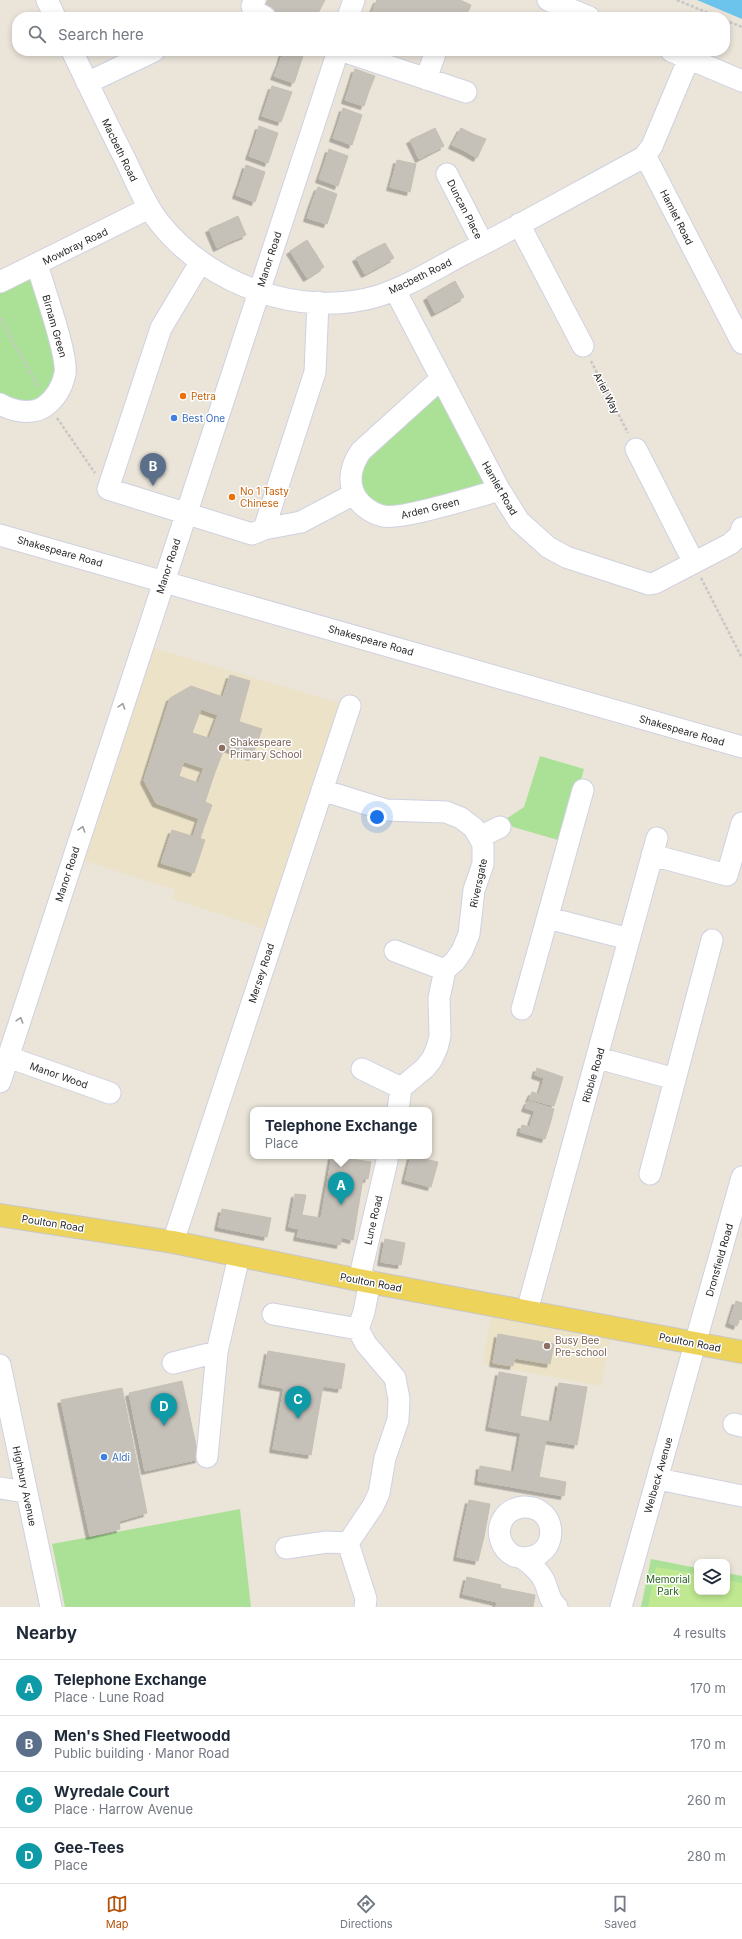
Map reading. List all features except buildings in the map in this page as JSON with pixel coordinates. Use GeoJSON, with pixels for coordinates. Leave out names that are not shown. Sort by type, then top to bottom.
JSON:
{"type":"FeatureCollection","features":[{"type":"Feature","properties":{"kind":"main road","name":"Poulton Road"},"geometry":{"type":"LineString","coordinates":[[0,1215],[173,1242],[239,1256],[742,1352]]}},
{"type":"Feature","properties":{"kind":"street"},"geometry":{"type":"LineString","coordinates":[[47,0],[53,12]]}},
{"type":"Feature","properties":{"kind":"street"},"geometry":{"type":"LineString","coordinates":[[255,0],[252,6],[253,10],[256,12]]}},
{"type":"Feature","properties":{"kind":"street"},"geometry":{"type":"LineString","coordinates":[[350,12],[354,0]]}},
{"type":"Feature","properties":{"kind":"street"},"geometry":{"type":"LineString","coordinates":[[548,0],[577,12]]}},
{"type":"Feature","properties":{"kind":"street","name":"Macbeth Road"},"geometry":{"type":"LineString","coordinates":[[74,56],[149,208],[171,237],[200,263],[228,278],[258,290],[288,298],[318,302],[358,300],[395,290],[644,157]]}},
{"type":"Feature","properties":{"kind":"street"},"geometry":{"type":"LineString","coordinates":[[87,83],[144,56]]}},
{"type":"Feature","properties":{"kind":"street","name":"Manor Road"},"geometry":{"type":"LineString","coordinates":[[0,1082],[258,290],[336,56]]}},
{"type":"Feature","properties":{"kind":"street"},"geometry":{"type":"LineString","coordinates":[[358,56],[466,92]]}},
{"type":"Feature","properties":{"kind":"street"},"geometry":{"type":"LineString","coordinates":[[426,79],[434,56]]}},
{"type":"Feature","properties":{"kind":"street"},"geometry":{"type":"LineString","coordinates":[[644,157],[652,146],[680,56]]}},
{"type":"Feature","properties":{"kind":"street"},"geometry":{"type":"LineString","coordinates":[[682,56],[742,80]]}},
{"type":"Feature","properties":{"kind":"street","name":"Hamlet Road"},"geometry":{"type":"LineString","coordinates":[[644,157],[648,161],[742,343]]}},
{"type":"Feature","properties":{"kind":"street","name":"Duncan Place"},"geometry":{"type":"LineString","coordinates":[[447,174],[483,244]]}},
{"type":"Feature","properties":{"kind":"street","name":"Mowbray Road"},"geometry":{"type":"LineString","coordinates":[[0,282],[149,208]]}},
{"type":"Feature","properties":{"kind":"street"},"geometry":{"type":"LineString","coordinates":[[519,224],[583,346]]}},
{"type":"Feature","properties":{"kind":"street"},"geometry":{"type":"LineString","coordinates":[[200,263],[161,328],[108,489],[252,534],[264,529],[301,522],[354,494],[350,474],[361,451],[434,385],[442,381]]}},
{"type":"Feature","properties":{"kind":"street","name":"Birnam Green"},"geometry":{"type":"LineString","coordinates":[[0,404],[20,411],[32,411],[41,408],[48,403],[57,395],[62,385],[65,363],[40,274],[36,265]]}},
{"type":"Feature","properties":{"kind":"street","name":"Hamlet Road"},"geometry":{"type":"LineString","coordinates":[[395,290],[499,489],[519,521],[528,531],[548,547],[566,557],[649,584],[655,583],[736,541],[742,528]]}},
{"type":"Feature","properties":{"kind":"street"},"geometry":{"type":"LineString","coordinates":[[264,529],[315,372],[318,302]]}},
{"type":"Feature","properties":{"kind":"street"},"geometry":{"type":"LineString","coordinates":[[636,449],[694,563]]}},
{"type":"Feature","properties":{"kind":"street","name":"Arden Green"},"geometry":{"type":"LineString","coordinates":[[354,494],[362,504],[370,510],[383,516],[394,516],[493,492],[499,489]]}},
{"type":"Feature","properties":{"kind":"street","name":"Shakespeare Road"},"geometry":{"type":"LineString","coordinates":[[0,535],[163,580],[742,748]]}},
{"type":"Feature","properties":{"kind":"street","name":"Mersey Road"},"geometry":{"type":"LineString","coordinates":[[173,1242],[269,947],[350,706]]}},
{"type":"Feature","properties":{"kind":"street"},"geometry":{"type":"LineString","coordinates":[[322,790],[386,810],[446,812],[461,818],[474,828],[480,837],[500,826]]}},
{"type":"Feature","properties":{"kind":"street"},"geometry":{"type":"LineString","coordinates":[[522,1009],[583,790]]}},
{"type":"Feature","properties":{"kind":"street","name":"Ribble Road"},"geometry":{"type":"LineString","coordinates":[[527,1310],[598,1058],[655,847],[727,875],[742,823]]}},
{"type":"Feature","properties":{"kind":"street","name":"Riversgate"},"geometry":{"type":"LineString","coordinates":[[445,970],[455,961],[469,934],[474,890],[483,864],[483,844],[480,837]]}},
{"type":"Feature","properties":{"kind":"street"},"geometry":{"type":"LineString","coordinates":[[548,918],[629,940]]}},
{"type":"Feature","properties":{"kind":"street"},"geometry":{"type":"LineString","coordinates":[[650,1174],[712,940]]}},
{"type":"Feature","properties":{"kind":"street"},"geometry":{"type":"LineString","coordinates":[[395,951],[445,970],[439,998],[440,1036],[437,1048],[432,1059],[425,1068],[401,1088],[398,1107]]}},
{"type":"Feature","properties":{"kind":"street","name":"Manor Wood"},"geometry":{"type":"LineString","coordinates":[[8,1057],[110,1093]]}},
{"type":"Feature","properties":{"kind":"street"},"geometry":{"type":"LineString","coordinates":[[598,1058],[675,1079]]}},
{"type":"Feature","properties":{"kind":"street"},"geometry":{"type":"LineString","coordinates":[[362,1069],[401,1088]]}},
{"type":"Feature","properties":{"kind":"street","name":"Lune Road"},"geometry":{"type":"LineString","coordinates":[[358,1329],[364,1312],[364,1280],[387,1161]]}},
{"type":"Feature","properties":{"kind":"street","name":"Dronsfield Road"},"geometry":{"type":"LineString","coordinates":[[695,1343],[742,1177]]}},
{"type":"Feature","properties":{"kind":"street"},"geometry":{"type":"LineString","coordinates":[[206,1457],[217,1352],[239,1256]]}},
{"type":"Feature","properties":{"kind":"street"},"geometry":{"type":"LineString","coordinates":[[273,1314],[358,1329],[366,1344],[395,1378],[399,1399],[398,1420],[385,1458],[379,1492],[373,1506],[348,1543]]}},
{"type":"Feature","properties":{"kind":"street","name":"Welbeck Avenue"},"geometry":{"type":"LineString","coordinates":[[621,1607],[695,1343]]}},
{"type":"Feature","properties":{"kind":"street"},"geometry":{"type":"LineString","coordinates":[[173,1363],[217,1352]]}},
{"type":"Feature","properties":{"kind":"street","name":"Highbury Avenue"},"geometry":{"type":"LineString","coordinates":[[1,1376],[50,1607]]}},
{"type":"Feature","properties":{"kind":"street"},"geometry":{"type":"LineString","coordinates":[[658,1479],[742,1496]]}},
{"type":"Feature","properties":{"kind":"street"},"geometry":{"type":"LineString","coordinates":[[0,1488],[26,1492]]}},
{"type":"Feature","properties":{"kind":"street"},"geometry":{"type":"LineString","coordinates":[[286,1548],[327,1542],[348,1543]]}},
{"type":"Feature","properties":{"kind":"street"},"geometry":{"type":"LineString","coordinates":[[348,1543],[366,1599],[366,1607]]}},
{"type":"Feature","properties":{"kind":"street"},"geometry":{"type":"LineString","coordinates":[[523,1558],[542,1577],[549,1597],[557,1607]]}},
{"type":"Feature","properties":{"kind":"path"},"geometry":{"type":"LineString","coordinates":[[677,0],[706,12]]}},
{"type":"Feature","properties":{"kind":"path"},"geometry":{"type":"LineString","coordinates":[[730,22],[742,27]]}},
{"type":"Feature","properties":{"kind":"path"},"geometry":{"type":"LineString","coordinates":[[0,318],[48,403],[108,489]]}},
{"type":"Feature","properties":{"kind":"path","name":"Ariel Way"},"geometry":{"type":"LineString","coordinates":[[583,346],[636,449]]}},
{"type":"Feature","properties":{"kind":"path"},"geometry":{"type":"LineString","coordinates":[[694,563],[742,658]]}},
{"type":"Feature","properties":{"kind":"shaded area","name":"Shakespeare Primary School"},"geometry":{"type":"Polygon","coordinates":[[[143,645],[350,706],[274,932],[173,899],[175,890],[73,857],[143,645]]]}},
{"type":"Feature","properties":{"kind":"shaded area","name":"Busy Bee Pre-school"},"geometry":{"type":"Polygon","coordinates":[[[493,1304],[613,1327],[601,1386],[483,1364],[493,1304]]]}},
{"type":"Feature","properties":{"kind":"green space"},"geometry":{"type":"Polygon","coordinates":[[[35,265],[65,363],[48,403],[0,404],[0,282],[35,265]]]}},
{"type":"Feature","properties":{"kind":"green space"},"geometry":{"type":"Polygon","coordinates":[[[434,385],[499,489],[394,517],[351,487],[350,474],[434,385]]]}},
{"type":"Feature","properties":{"kind":"green space"},"geometry":{"type":"Polygon","coordinates":[[[540,756],[584,769],[565,842],[513,827],[506,819],[524,807],[540,756]]]}},
{"type":"Feature","properties":{"kind":"green space"},"geometry":{"type":"Polygon","coordinates":[[[240,1509],[251,1607],[65,1607],[52,1544],[240,1509]]]}},
{"type":"Feature","properties":{"kind":"green space","name":"Memorial Park"},"geometry":{"type":"Polygon","coordinates":[[[651,1559],[694,1567],[694,1595],[730,1595],[730,1574],[742,1576],[742,1607],[641,1607],[651,1559]]]}},
{"type":"Feature","properties":{"kind":"green space","name":"Memorial Park"},"geometry":{"type":"Polygon","coordinates":[[[656,1567],[694,1573],[694,1595],[730,1595],[730,1581],[742,1583],[742,1607],[648,1607],[656,1567]]]}},
{"type":"Feature","properties":{"kind":"water"},"geometry":{"type":"Polygon","coordinates":[[[697,0],[742,0],[742,19],[730,14],[730,12],[725,12],[697,0]]]}},
{"type":"Feature","properties":{"kind":"place","name":"Petra"},"geometry":{"type":"Point","coordinates":[183,396]}},
{"type":"Feature","properties":{"kind":"place","name":"Best One"},"geometry":{"type":"Point","coordinates":[174,418]}},
{"type":"Feature","properties":{"kind":"place","name":"Men's Shed Fleetwoodd"},"geometry":{"type":"Point","coordinates":[153,486]}},
{"type":"Feature","properties":{"kind":"place","name":"No 1 Tasty Chinese"},"geometry":{"type":"Point","coordinates":[232,497]}},
{"type":"Feature","properties":{"kind":"place","name":"Shakespeare Primary School"},"geometry":{"type":"Point","coordinates":[222,748]}},
{"type":"Feature","properties":{"kind":"place","name":"Telephone Exchange"},"geometry":{"type":"Point","coordinates":[341,1205]}},
{"type":"Feature","properties":{"kind":"place","name":"Busy Bee Pre-school"},"geometry":{"type":"Point","coordinates":[547,1346]}},
{"type":"Feature","properties":{"kind":"place","name":"Wyredale Court"},"geometry":{"type":"Point","coordinates":[298,1419]}},
{"type":"Feature","properties":{"kind":"place","name":"Gee-Tees"},"geometry":{"type":"Point","coordinates":[164,1426]}},
{"type":"Feature","properties":{"kind":"place","name":"Aldi"},"geometry":{"type":"Point","coordinates":[104,1457]}}]}
